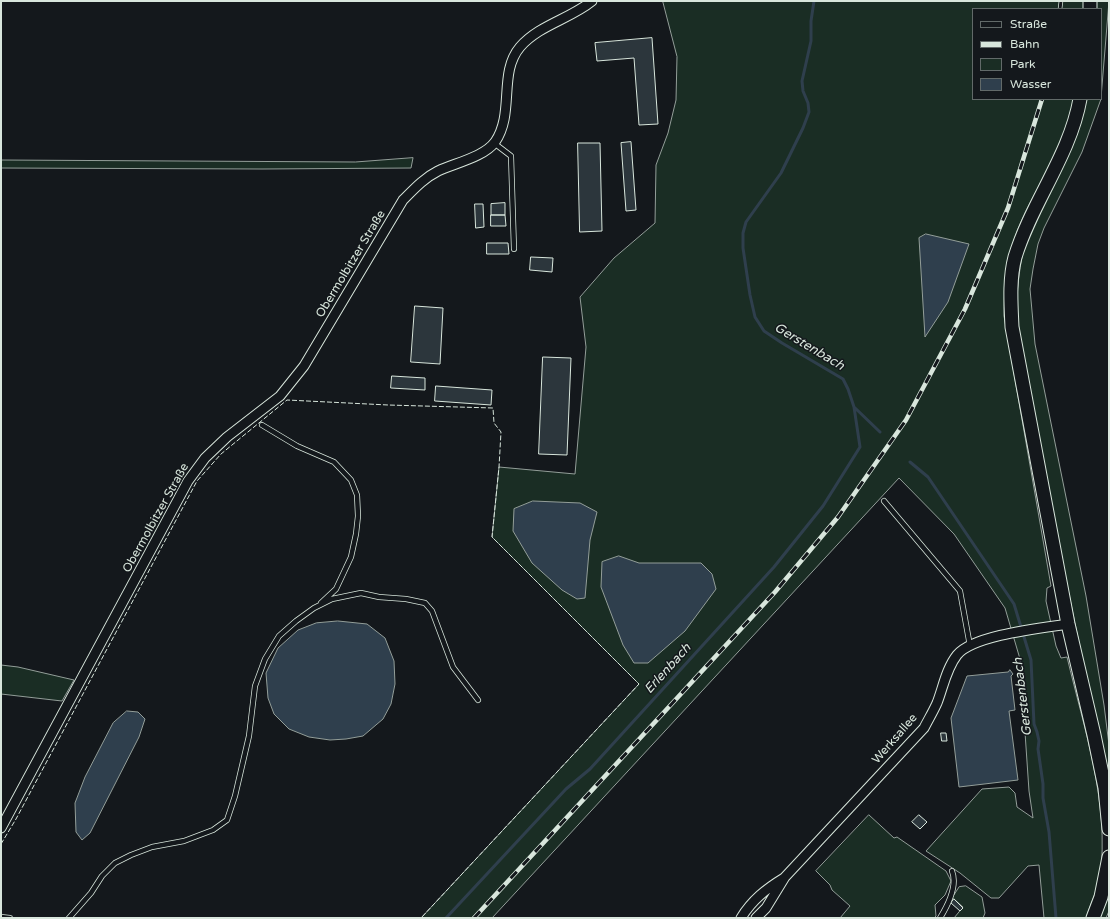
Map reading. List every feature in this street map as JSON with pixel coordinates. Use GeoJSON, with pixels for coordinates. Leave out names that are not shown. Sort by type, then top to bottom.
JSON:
{"type":"FeatureCollection","features":[{"type":"Feature","properties":{"kind":"street"},"geometry":{"type":"LineString","coordinates":[[494,144],[502,129],[507,108],[511,63],[520,47],[535,33],[584,7],[592,1]]}},
{"type":"Feature","properties":{"kind":"street"},"geometry":{"type":"LineString","coordinates":[[1080,100],[1066,144],[1035,207],[1015,258],[1011,290],[1012,327],[1068,624],[1105,788],[1109,829]]}},
{"type":"Feature","properties":{"kind":"street","name":"Obermolbitzer Straße"},"geometry":{"type":"LineString","coordinates":[[1,828],[188,481],[205,458],[227,437],[280,396],[304,366],[403,200],[421,182],[438,171],[479,154],[494,144]]}},
{"type":"Feature","properties":{"kind":"street","name":"Werksallee"},"geometry":{"type":"LineString","coordinates":[[740,918],[757,897],[785,877],[924,728],[936,704],[952,663],[958,654],[982,640],[1005,634],[1068,624]]}},
{"type":"Feature","properties":{"kind":"street"},"geometry":{"type":"LineString","coordinates":[[1093,918],[1101,897],[1109,857]]}},
{"type":"Feature","properties":{"kind":"street","name":"Werksallee"},"geometry":{"type":"LineString","coordinates":[[756,918],[768,905],[785,877]]}},
{"type":"Feature","properties":{"kind":"lane"},"geometry":{"type":"LineString","coordinates":[[494,144],[511,156],[514,249]]}},
{"type":"Feature","properties":{"kind":"lane"},"geometry":{"type":"LineString","coordinates":[[69,918],[91,893],[102,876],[115,863],[131,854],[152,847],[184,841],[213,830],[227,820],[235,796],[249,736],[255,686],[265,659],[279,636],[336,589],[351,557],[358,516],[357,495],[351,480],[334,462],[297,446],[262,425]]}},
{"type":"Feature","properties":{"kind":"lane"},"geometry":{"type":"LineString","coordinates":[[884,501],[960,591],[970,646]]}},
{"type":"Feature","properties":{"kind":"lane"},"geometry":{"type":"LineString","coordinates":[[314,608],[332,598],[361,593],[424,603],[432,611],[452,667],[478,700]]}},
{"type":"Feature","properties":{"kind":"lane"},"geometry":{"type":"LineString","coordinates":[[940,918],[953,888],[954,878],[952,871]]}},
{"type":"Feature","properties":{"kind":"lane"},"geometry":{"type":"LineString","coordinates":[[1,917],[10,918]]}},
{"type":"Feature","properties":{"kind":"green space"},"geometry":{"type":"Polygon","coordinates":[[[663,1],[1085,1],[1084,8],[972,8],[972,100],[1075,100],[1059,147],[1026,210],[1014,240],[1006,278],[1004,316],[1051,586],[1047,588],[1046,601],[1056,646],[1061,658],[1067,657],[1088,739],[1098,794],[1102,850],[1100,878],[1086,918],[1044,918],[1039,865],[1028,866],[999,898],[991,898],[960,873],[926,851],[982,789],[1009,787],[1015,793],[1017,807],[1033,818],[1029,791],[1020,659],[1005,608],[954,534],[899,478],[492,918],[421,918],[639,684],[492,537],[499,467],[575,474],[586,347],[580,297],[614,258],[655,223],[656,165],[668,133],[676,100],[677,57],[663,1]]]}},
{"type":"Feature","properties":{"kind":"green space"},"geometry":{"type":"Polygon","coordinates":[[[1096,1],[1109,1],[1102,86],[1102,8],[1095,8],[1096,1]]]}},
{"type":"Feature","properties":{"kind":"green space"},"geometry":{"type":"Polygon","coordinates":[[[1086,100],[1101,100],[1082,152],[1044,228],[1038,244],[1030,289],[1035,344],[1086,596],[1104,705],[1109,745],[1109,788],[1018,343],[1018,280],[1025,243],[1086,100]]]}},
{"type":"Feature","properties":{"kind":"green space"},"geometry":{"type":"Polygon","coordinates":[[[413,158],[411,168],[1,168],[1,160],[355,162],[413,158]]]}},
{"type":"Feature","properties":{"kind":"green space"},"geometry":{"type":"Polygon","coordinates":[[[1,665],[18,667],[74,680],[62,701],[1,694],[1,665]]]}},
{"type":"Feature","properties":{"kind":"green space"},"geometry":{"type":"Polygon","coordinates":[[[869,815],[894,838],[897,837],[946,871],[951,881],[945,895],[935,905],[936,916],[934,918],[840,918],[850,906],[832,890],[830,885],[816,871],[869,815]]]}},
{"type":"Feature","properties":{"kind":"green space"},"geometry":{"type":"Polygon","coordinates":[[[1109,881],[1109,911],[1106,918],[1099,918],[1109,881]]]}},
{"type":"Feature","properties":{"kind":"green space"},"geometry":{"type":"Polygon","coordinates":[[[966,886],[982,897],[985,913],[983,918],[954,918],[963,907],[954,899],[951,903],[950,901],[959,887],[966,886]]]}},
{"type":"Feature","properties":{"kind":"water"},"geometry":{"type":"Polygon","coordinates":[[[926,234],[969,244],[948,302],[925,337],[919,238],[926,234]]]}},
{"type":"Feature","properties":{"kind":"water"},"geometry":{"type":"Polygon","coordinates":[[[533,501],[580,503],[597,512],[590,540],[585,598],[577,599],[562,590],[532,563],[513,531],[514,509],[533,501]]]}},
{"type":"Feature","properties":{"kind":"water"},"geometry":{"type":"Polygon","coordinates":[[[619,556],[639,563],[701,563],[712,574],[716,589],[685,631],[648,663],[634,663],[623,645],[601,587],[602,562],[619,556]]]}},
{"type":"Feature","properties":{"kind":"water"},"geometry":{"type":"Polygon","coordinates":[[[338,621],[367,624],[385,638],[394,661],[395,684],[391,704],[383,719],[363,736],[330,740],[309,737],[289,729],[274,714],[268,698],[266,673],[278,648],[298,630],[316,623],[338,621]]]}},
{"type":"Feature","properties":{"kind":"water"},"geometry":{"type":"Polygon","coordinates":[[[1010,670],[1013,674],[1011,676],[1015,710],[1009,711],[1018,780],[959,787],[951,718],[967,676],[1008,672],[1010,670]]]}},
{"type":"Feature","properties":{"kind":"water"},"geometry":{"type":"Polygon","coordinates":[[[127,711],[138,712],[145,719],[139,737],[90,833],[82,840],[76,832],[75,803],[85,777],[113,723],[127,711]]]}},
{"type":"Feature","properties":{"kind":"building"},"geometry":{"type":"Polygon","coordinates":[[[652,38],[658,124],[639,125],[634,58],[597,61],[595,43],[652,38]]]}},
{"type":"Feature","properties":{"kind":"building"},"geometry":{"type":"Polygon","coordinates":[[[631,142],[636,210],[626,211],[621,143],[631,142]]]}},
{"type":"Feature","properties":{"kind":"building"},"geometry":{"type":"Polygon","coordinates":[[[578,143],[600,143],[602,231],[580,232],[578,143]]]}},
{"type":"Feature","properties":{"kind":"building"},"geometry":{"type":"Polygon","coordinates":[[[505,203],[505,215],[491,215],[491,204],[505,203]]]}},
{"type":"Feature","properties":{"kind":"building"},"geometry":{"type":"Polygon","coordinates":[[[475,204],[483,204],[484,227],[476,228],[475,204]]]}},
{"type":"Feature","properties":{"kind":"building"},"geometry":{"type":"Polygon","coordinates":[[[491,215],[505,215],[506,226],[491,226],[491,215]]]}},
{"type":"Feature","properties":{"kind":"building"},"geometry":{"type":"Polygon","coordinates":[[[487,243],[508,243],[509,254],[487,254],[487,243]]]}},
{"type":"Feature","properties":{"kind":"building"},"geometry":{"type":"Polygon","coordinates":[[[531,257],[553,258],[552,272],[530,270],[531,257]]]}},
{"type":"Feature","properties":{"kind":"building"},"geometry":{"type":"Polygon","coordinates":[[[415,306],[443,308],[440,364],[411,362],[415,306]]]}},
{"type":"Feature","properties":{"kind":"building"},"geometry":{"type":"Polygon","coordinates":[[[543,357],[571,358],[567,455],[539,454],[543,357]]]}},
{"type":"Feature","properties":{"kind":"building"},"geometry":{"type":"Polygon","coordinates":[[[392,376],[425,378],[425,390],[391,388],[392,376]]]}},
{"type":"Feature","properties":{"kind":"building"},"geometry":{"type":"Polygon","coordinates":[[[436,386],[492,390],[491,405],[435,401],[436,386]]]}},
{"type":"Feature","properties":{"kind":"building"},"geometry":{"type":"Polygon","coordinates":[[[941,733],[946,733],[947,741],[942,741],[941,733]]]}},
{"type":"Feature","properties":{"kind":"building"},"geometry":{"type":"Polygon","coordinates":[[[919,815],[927,822],[920,829],[912,822],[919,815]]]}},
{"type":"Feature","properties":{"kind":"building"},"geometry":{"type":"Polygon","coordinates":[[[954,899],[963,908],[960,911],[951,903],[954,899]]]}},
{"type":"Feature","properties":{"kind":"waterway","name":"Gerstenbach"},"geometry":{"type":"LineString","coordinates":[[814,1],[811,21],[811,41],[802,81],[803,91],[808,103],[809,112],[803,128],[781,173],[746,222],[743,233],[743,248],[750,295],[755,317],[764,331],[843,379],[854,407],[880,432]]}},
{"type":"Feature","properties":{"kind":"waterway","name":"Erlenbach"},"geometry":{"type":"LineString","coordinates":[[446,918],[566,789],[590,769],[774,567],[823,506],[860,447],[854,407]]}},
{"type":"Feature","properties":{"kind":"waterway","name":"Gerstenbach"},"geometry":{"type":"LineString","coordinates":[[910,462],[928,477],[1014,604],[1031,660],[1034,724],[1039,741],[1038,749],[1043,784],[1043,798],[1049,832],[1056,918]]}},
{"type":"Feature","properties":{"kind":"railway"},"geometry":{"type":"LineString","coordinates":[[1060,8],[1061,1]]}},
{"type":"Feature","properties":{"kind":"railway"},"geometry":{"type":"LineString","coordinates":[[474,918],[775,592],[838,517],[906,420],[965,309],[1008,208],[1042,100]]}},
{"type":"Feature","properties":{"kind":"fence"},"geometry":{"type":"LineString","coordinates":[[1,844],[16,819],[197,481],[221,454],[287,400],[493,408],[494,423],[501,432],[492,537],[639,684],[421,918]]}}]}
